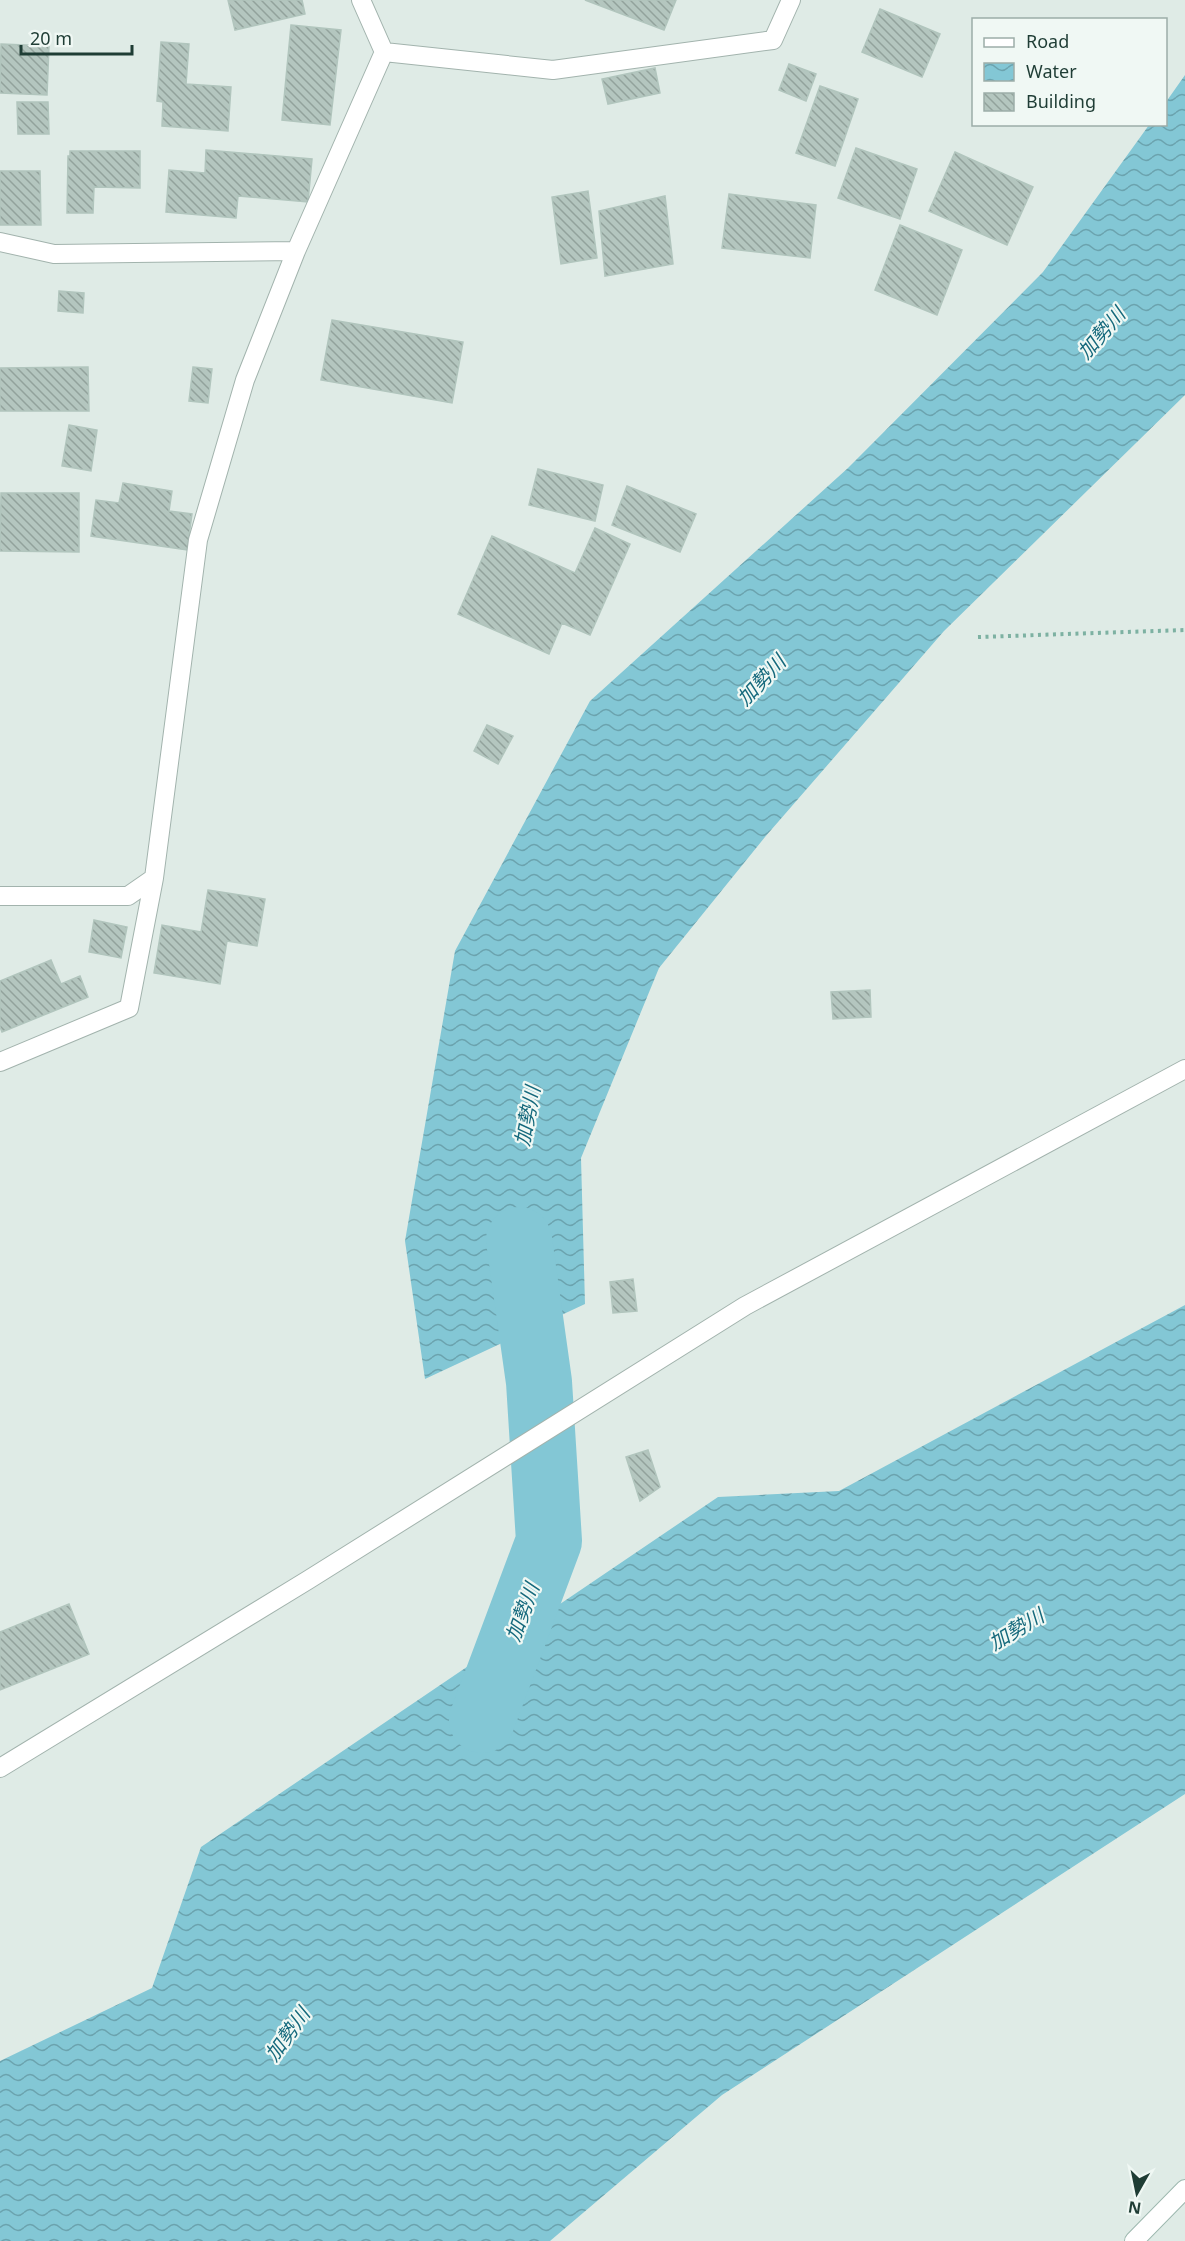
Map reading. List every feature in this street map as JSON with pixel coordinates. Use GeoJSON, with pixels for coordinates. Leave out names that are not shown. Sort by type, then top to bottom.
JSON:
{"type":"FeatureCollection","features":[{"type":"Feature","properties":{"kind":"street"},"geometry":{"type":"LineString","coordinates":[[0,1062],[129,1008],[154,878],[198,540],[245,380],[296,251],[384,52],[361,0]]}},
{"type":"Feature","properties":{"kind":"street"},"geometry":{"type":"LineString","coordinates":[[384,52],[553,70],[773,40],[791,0]]}},
{"type":"Feature","properties":{"kind":"street"},"geometry":{"type":"LineString","coordinates":[[0,242],[54,254],[296,251]]}},
{"type":"Feature","properties":{"kind":"street"},"geometry":{"type":"LineString","coordinates":[[0,896],[128,896],[154,878]]}},
{"type":"Feature","properties":{"kind":"street"},"geometry":{"type":"LineString","coordinates":[[0,1768],[308,1580],[745,1306],[1185,1069]]}},
{"type":"Feature","properties":{"kind":"street"},"geometry":{"type":"LineString","coordinates":[[1134,2241],[1185,2189]]}},
{"type":"Feature","properties":{"kind":"path"},"geometry":{"type":"LineString","coordinates":[[978,637],[1185,630]]}},
{"type":"Feature","properties":{"kind":"water"},"geometry":{"type":"Polygon","coordinates":[[[1185,75],[1185,395],[944,631],[765,837],[659,968],[581,1158],[585,1304],[425,1379],[405,1241],[455,951],[590,701],[848,468],[1043,272],[1148,126],[1167,126],[1167,101],[1185,75]]]}},
{"type":"Feature","properties":{"kind":"water"},"geometry":{"type":"Polygon","coordinates":[[[1185,1305],[1185,1794],[722,2095],[550,2241],[0,2241],[0,2061],[152,1988],[201,1847],[718,1497],[839,1491],[1185,1305]]]}},
{"type":"Feature","properties":{"kind":"building"},"geometry":{"type":"Polygon","coordinates":[[[228,0],[302,0],[305,14],[235,30],[228,0]]]}},
{"type":"Feature","properties":{"kind":"building"},"geometry":{"type":"Polygon","coordinates":[[[585,0],[676,0],[664,30],[585,0]]]}},
{"type":"Feature","properties":{"kind":"building"},"geometry":{"type":"Polygon","coordinates":[[[880,9],[940,34],[922,77],[862,52],[880,9]]]}},
{"type":"Feature","properties":{"kind":"building"},"geometry":{"type":"Polygon","coordinates":[[[291,25],[341,30],[330,125],[282,120],[291,25]]]}},
{"type":"Feature","properties":{"kind":"building"},"geometry":{"type":"Polygon","coordinates":[[[161,42],[189,44],[186,84],[231,87],[228,131],[162,126],[163,102],[157,101],[161,42]]]}},
{"type":"Feature","properties":{"kind":"building"},"geometry":{"type":"Polygon","coordinates":[[[1,44],[49,46],[47,95],[0,93],[1,44]]]}},
{"type":"Feature","properties":{"kind":"building"},"geometry":{"type":"Polygon","coordinates":[[[789,64],[816,74],[806,101],[779,90],[789,64]]]}},
{"type":"Feature","properties":{"kind":"building"},"geometry":{"type":"Polygon","coordinates":[[[655,68],[660,93],[608,104],[602,79],[655,68]]]}},
{"type":"Feature","properties":{"kind":"building"},"geometry":{"type":"Polygon","coordinates":[[[820,86],[858,99],[835,166],[796,153],[820,86]]]}},
{"type":"Feature","properties":{"kind":"building"},"geometry":{"type":"Polygon","coordinates":[[[17,102],[48,102],[49,134],[18,134],[17,102]]]}},
{"type":"Feature","properties":{"kind":"building"},"geometry":{"type":"Polygon","coordinates":[[[856,148],[917,169],[900,219],[838,198],[856,148]]]}},
{"type":"Feature","properties":{"kind":"building"},"geometry":{"type":"Polygon","coordinates":[[[206,150],[312,159],[308,202],[238,196],[236,218],[166,212],[169,170],[205,173],[206,150]]]}},
{"type":"Feature","properties":{"kind":"building"},"geometry":{"type":"Polygon","coordinates":[[[70,151],[140,151],[140,188],[94,187],[93,213],[67,213],[70,151]]]}},
{"type":"Feature","properties":{"kind":"building"},"geometry":{"type":"Polygon","coordinates":[[[955,152],[1033,187],[1007,245],[929,211],[955,152]]]}},
{"type":"Feature","properties":{"kind":"building"},"geometry":{"type":"Polygon","coordinates":[[[0,171],[40,171],[41,225],[0,225],[0,171]]]}},
{"type":"Feature","properties":{"kind":"building"},"geometry":{"type":"Polygon","coordinates":[[[588,191],[597,258],[561,264],[552,197],[588,191]]]}},
{"type":"Feature","properties":{"kind":"building"},"geometry":{"type":"Polygon","coordinates":[[[729,194],[816,205],[810,258],[722,248],[729,194]]]}},
{"type":"Feature","properties":{"kind":"building"},"geometry":{"type":"Polygon","coordinates":[[[665,196],[673,264],[605,276],[599,211],[665,196]]]}},
{"type":"Feature","properties":{"kind":"building"},"geometry":{"type":"Polygon","coordinates":[[[900,225],[962,250],[937,315],[875,290],[900,225]]]}},
{"type":"Feature","properties":{"kind":"building"},"geometry":{"type":"Polygon","coordinates":[[[59,291],[84,293],[83,313],[58,311],[59,291]]]}},
{"type":"Feature","properties":{"kind":"building"},"geometry":{"type":"Polygon","coordinates":[[[332,320],[463,342],[452,403],[321,380],[332,320]]]}},
{"type":"Feature","properties":{"kind":"building"},"geometry":{"type":"Polygon","coordinates":[[[88,367],[89,411],[0,411],[0,368],[88,367]]]}},
{"type":"Feature","properties":{"kind":"building"},"geometry":{"type":"Polygon","coordinates":[[[193,367],[212,369],[208,403],[189,401],[193,367]]]}},
{"type":"Feature","properties":{"kind":"building"},"geometry":{"type":"Polygon","coordinates":[[[69,425],[97,430],[91,471],[62,466],[69,425]]]}},
{"type":"Feature","properties":{"kind":"building"},"geometry":{"type":"Polygon","coordinates":[[[538,469],[603,485],[595,521],[529,505],[538,469]]]}},
{"type":"Feature","properties":{"kind":"building"},"geometry":{"type":"Polygon","coordinates":[[[123,483],[172,491],[169,511],[192,514],[187,550],[91,536],[96,500],[119,503],[123,483]]]}},
{"type":"Feature","properties":{"kind":"building"},"geometry":{"type":"Polygon","coordinates":[[[627,486],[696,514],[680,552],[612,525],[627,486]]]}},
{"type":"Feature","properties":{"kind":"building"},"geometry":{"type":"Polygon","coordinates":[[[1,493],[79,493],[79,552],[0,551],[1,493]]]}},
{"type":"Feature","properties":{"kind":"building"},"geometry":{"type":"Polygon","coordinates":[[[595,528],[630,544],[590,635],[562,623],[549,654],[458,614],[492,536],[575,573],[595,528]]]}},
{"type":"Feature","properties":{"kind":"building"},"geometry":{"type":"Polygon","coordinates":[[[487,725],[513,736],[498,764],[474,751],[487,725]]]}},
{"type":"Feature","properties":{"kind":"building"},"geometry":{"type":"Polygon","coordinates":[[[208,890],[265,899],[257,946],[227,941],[220,984],[154,973],[162,925],[201,932],[208,890]]]}},
{"type":"Feature","properties":{"kind":"building"},"geometry":{"type":"Polygon","coordinates":[[[94,920],[127,927],[121,958],[89,952],[94,920]]]}},
{"type":"Feature","properties":{"kind":"building"},"geometry":{"type":"Polygon","coordinates":[[[51,960],[61,984],[80,976],[88,997],[2,1032],[0,1027],[0,981],[51,960]]]}},
{"type":"Feature","properties":{"kind":"building"},"geometry":{"type":"Polygon","coordinates":[[[870,990],[871,1017],[833,1019],[831,992],[870,990]]]}},
{"type":"Feature","properties":{"kind":"building"},"geometry":{"type":"Polygon","coordinates":[[[633,1279],[637,1311],[613,1313],[610,1282],[633,1279]]]}},
{"type":"Feature","properties":{"kind":"building"},"geometry":{"type":"Polygon","coordinates":[[[648,1450],[660,1487],[640,1501],[626,1457],[648,1450]]]}},
{"type":"Feature","properties":{"kind":"building"},"geometry":{"type":"Polygon","coordinates":[[[69,1604],[89,1654],[0,1690],[0,1632],[69,1604]]]}},
{"type":"Feature","properties":{"kind":"waterway","name":"加勢川"},"geometry":{"type":"LineString","coordinates":[[482,1720],[549,1541],[539,1382],[519,1240]]}}]}
